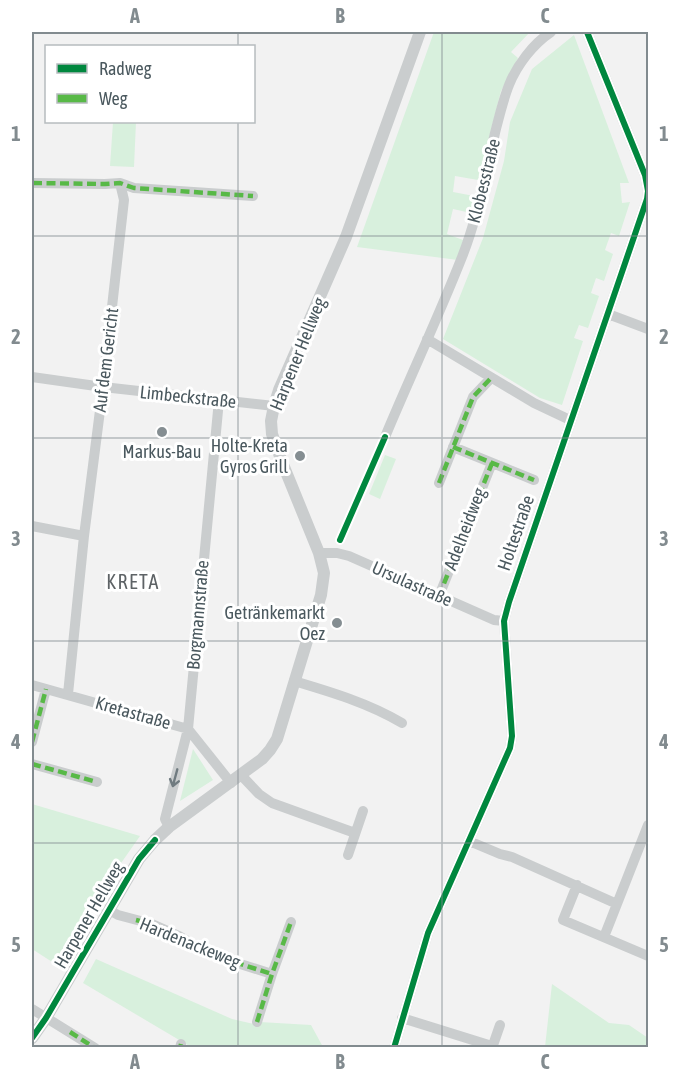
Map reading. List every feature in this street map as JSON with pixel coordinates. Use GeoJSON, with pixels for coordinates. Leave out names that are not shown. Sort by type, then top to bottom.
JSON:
{"type":"FeatureCollection","features":[{"type":"Feature","properties":{"kind":"street","name":"Harpener Hellweg"},"geometry":{"type":"LineString","coordinates":[[32,1038],[139,859],[169,827],[262,759],[277,739],[321,595],[324,573],[319,553],[272,434],[271,421],[274,406],[346,237],[420,32]]}},
{"type":"Feature","properties":{"kind":"street","name":"Klobesstraße"},"geometry":{"type":"LineString","coordinates":[[385,437],[449,289],[472,228],[509,85],[533,48],[551,32]]}},
{"type":"Feature","properties":{"kind":"street","name":"Holtestraße"},"geometry":{"type":"LineString","coordinates":[[394,1047],[428,933],[510,748],[512,736],[504,621],[516,578],[647,199],[645,175],[587,32]]}},
{"type":"Feature","properties":{"kind":"street"},"geometry":{"type":"LineString","coordinates":[[33,183],[120,183],[134,188],[253,196]]}},
{"type":"Feature","properties":{"kind":"street","name":"Auf dem Gericht"},"geometry":{"type":"LineString","coordinates":[[68,694],[84,536],[124,200],[120,183]]}},
{"type":"Feature","properties":{"kind":"street"},"geometry":{"type":"LineString","coordinates":[[608,314],[648,329]]}},
{"type":"Feature","properties":{"kind":"street"},"geometry":{"type":"LineString","coordinates":[[427,339],[534,403],[570,420]]}},
{"type":"Feature","properties":{"kind":"street","name":"Limbeckstraße"},"geometry":{"type":"LineString","coordinates":[[32,377],[274,406]]}},
{"type":"Feature","properties":{"kind":"street"},"geometry":{"type":"LineString","coordinates":[[439,483],[473,397],[491,378]]}},
{"type":"Feature","properties":{"kind":"street","name":"Borgmannstraße"},"geometry":{"type":"LineString","coordinates":[[169,827],[165,819],[188,729],[219,400]]}},
{"type":"Feature","properties":{"kind":"street"},"geometry":{"type":"LineString","coordinates":[[453,447],[534,480]]}},
{"type":"Feature","properties":{"kind":"street","name":"Adelheidweg"},"geometry":{"type":"LineString","coordinates":[[439,596],[492,463]]}},
{"type":"Feature","properties":{"kind":"street"},"geometry":{"type":"LineString","coordinates":[[32,526],[84,536]]}},
{"type":"Feature","properties":{"kind":"street","name":"Ursulastraße"},"geometry":{"type":"LineString","coordinates":[[319,553],[349,556],[494,620],[504,621]]}},
{"type":"Feature","properties":{"kind":"street"},"geometry":{"type":"LineString","coordinates":[[294,681],[346,697],[402,723]]}},
{"type":"Feature","properties":{"kind":"street","name":"Kretastraße"},"geometry":{"type":"LineString","coordinates":[[32,685],[188,729],[236,779]]}},
{"type":"Feature","properties":{"kind":"street"},"geometry":{"type":"LineString","coordinates":[[32,742],[46,689]]}},
{"type":"Feature","properties":{"kind":"street"},"geometry":{"type":"LineString","coordinates":[[32,764],[97,782]]}},
{"type":"Feature","properties":{"kind":"street"},"geometry":{"type":"LineString","coordinates":[[236,779],[272,803],[355,833]]}},
{"type":"Feature","properties":{"kind":"street"},"geometry":{"type":"LineString","coordinates":[[348,855],[363,811]]}},
{"type":"Feature","properties":{"kind":"street"},"geometry":{"type":"LineString","coordinates":[[604,937],[648,825]]}},
{"type":"Feature","properties":{"kind":"street"},"geometry":{"type":"LineString","coordinates":[[469,841],[578,885],[617,904]]}},
{"type":"Feature","properties":{"kind":"street"},"geometry":{"type":"LineString","coordinates":[[578,885],[562,920],[648,956]]}},
{"type":"Feature","properties":{"kind":"street","name":"Hardenackeweg"},"geometry":{"type":"LineString","coordinates":[[109,910],[118,915],[152,924],[212,955],[272,974]]}},
{"type":"Feature","properties":{"kind":"street"},"geometry":{"type":"LineString","coordinates":[[257,1022],[291,922]]}},
{"type":"Feature","properties":{"kind":"street"},"geometry":{"type":"LineString","coordinates":[[32,1009],[93,1047]]}},
{"type":"Feature","properties":{"kind":"street"},"geometry":{"type":"LineString","coordinates":[[402,1018],[492,1047],[500,1025]]}},
{"type":"Feature","properties":{"kind":"green space"},"geometry":{"type":"Polygon","coordinates":[[[434,32],[530,32],[511,52],[518,58],[501,91],[478,180],[455,176],[453,192],[474,196],[471,213],[453,209],[447,234],[463,240],[458,260],[357,247],[434,32]]]}},
{"type":"Feature","properties":{"kind":"green space"},"geometry":{"type":"Polygon","coordinates":[[[574,35],[629,183],[620,183],[622,203],[630,202],[619,236],[611,233],[605,250],[613,254],[604,281],[596,278],[591,293],[599,296],[588,328],[579,325],[574,338],[583,341],[562,405],[540,398],[443,339],[483,238],[504,161],[510,122],[532,69],[574,35]]]}},
{"type":"Feature","properties":{"kind":"green space"},"geometry":{"type":"Polygon","coordinates":[[[113,123],[136,123],[134,167],[110,166],[113,123]]]}},
{"type":"Feature","properties":{"kind":"green space"},"geometry":{"type":"Polygon","coordinates":[[[385,455],[396,459],[380,499],[369,494],[385,455]]]}},
{"type":"Feature","properties":{"kind":"green space"},"geometry":{"type":"Polygon","coordinates":[[[193,749],[213,780],[180,801],[193,749]]]}},
{"type":"Feature","properties":{"kind":"green space"},"geometry":{"type":"Polygon","coordinates":[[[32,804],[140,836],[112,876],[60,967],[32,949],[32,804]]]}},
{"type":"Feature","properties":{"kind":"green space"},"geometry":{"type":"Polygon","coordinates":[[[96,959],[232,1019],[258,1025],[260,1022],[311,1025],[323,1047],[191,1047],[83,983],[96,959]]]}},
{"type":"Feature","properties":{"kind":"green space"},"geometry":{"type":"Polygon","coordinates":[[[552,984],[609,1023],[629,1025],[648,1038],[648,1047],[545,1047],[552,984]]]}},
{"type":"Feature","properties":{"kind":"marked path"},"geometry":{"type":"LineString","coordinates":[[33,183],[120,183],[134,188],[253,196]]}},
{"type":"Feature","properties":{"kind":"marked path"},"geometry":{"type":"LineString","coordinates":[[439,483],[473,397],[491,378]]}},
{"type":"Feature","properties":{"kind":"marked path"},"geometry":{"type":"LineString","coordinates":[[453,447],[534,480]]}},
{"type":"Feature","properties":{"kind":"marked path"},"geometry":{"type":"LineString","coordinates":[[439,596],[492,463]]}},
{"type":"Feature","properties":{"kind":"marked path"},"geometry":{"type":"LineString","coordinates":[[32,742],[46,689]]}},
{"type":"Feature","properties":{"kind":"marked path"},"geometry":{"type":"LineString","coordinates":[[32,764],[97,782]]}},
{"type":"Feature","properties":{"kind":"marked path"},"geometry":{"type":"LineString","coordinates":[[136,920],[152,924],[179,936],[212,955],[272,974]]}},
{"type":"Feature","properties":{"kind":"marked path"},"geometry":{"type":"LineString","coordinates":[[257,1022],[291,922]]}},
{"type":"Feature","properties":{"kind":"marked path"},"geometry":{"type":"LineString","coordinates":[[70,1032],[95,1048]]}},
{"type":"Feature","properties":{"kind":"marked path"},"geometry":{"type":"LineString","coordinates":[[180,1048],[181,1044]]}},
{"type":"Feature","properties":{"kind":"cycle path"},"geometry":{"type":"LineString","coordinates":[[394,1048],[428,933],[510,748],[512,736],[504,621],[647,199],[645,175],[587,32]]}},
{"type":"Feature","properties":{"kind":"cycle path"},"geometry":{"type":"LineString","coordinates":[[340,540],[385,437]]}},
{"type":"Feature","properties":{"kind":"cycle path"},"geometry":{"type":"LineString","coordinates":[[32,1038],[139,859],[155,840]]}},
{"type":"Feature","properties":{"kind":"place","name":"Markus-Bau"},"geometry":{"type":"Point","coordinates":[162,432]}},
{"type":"Feature","properties":{"kind":"place","name":"Holte-Kreta Gyros Grill"},"geometry":{"type":"Point","coordinates":[300,456]}},
{"type":"Feature","properties":{"kind":"place","name":"Getränkemarkt Oez"},"geometry":{"type":"Point","coordinates":[337,623]}},
{"type":"Feature","properties":{"kind":"district","name":"KRETA"},"geometry":{"type":"Point","coordinates":[133,582]}}]}
